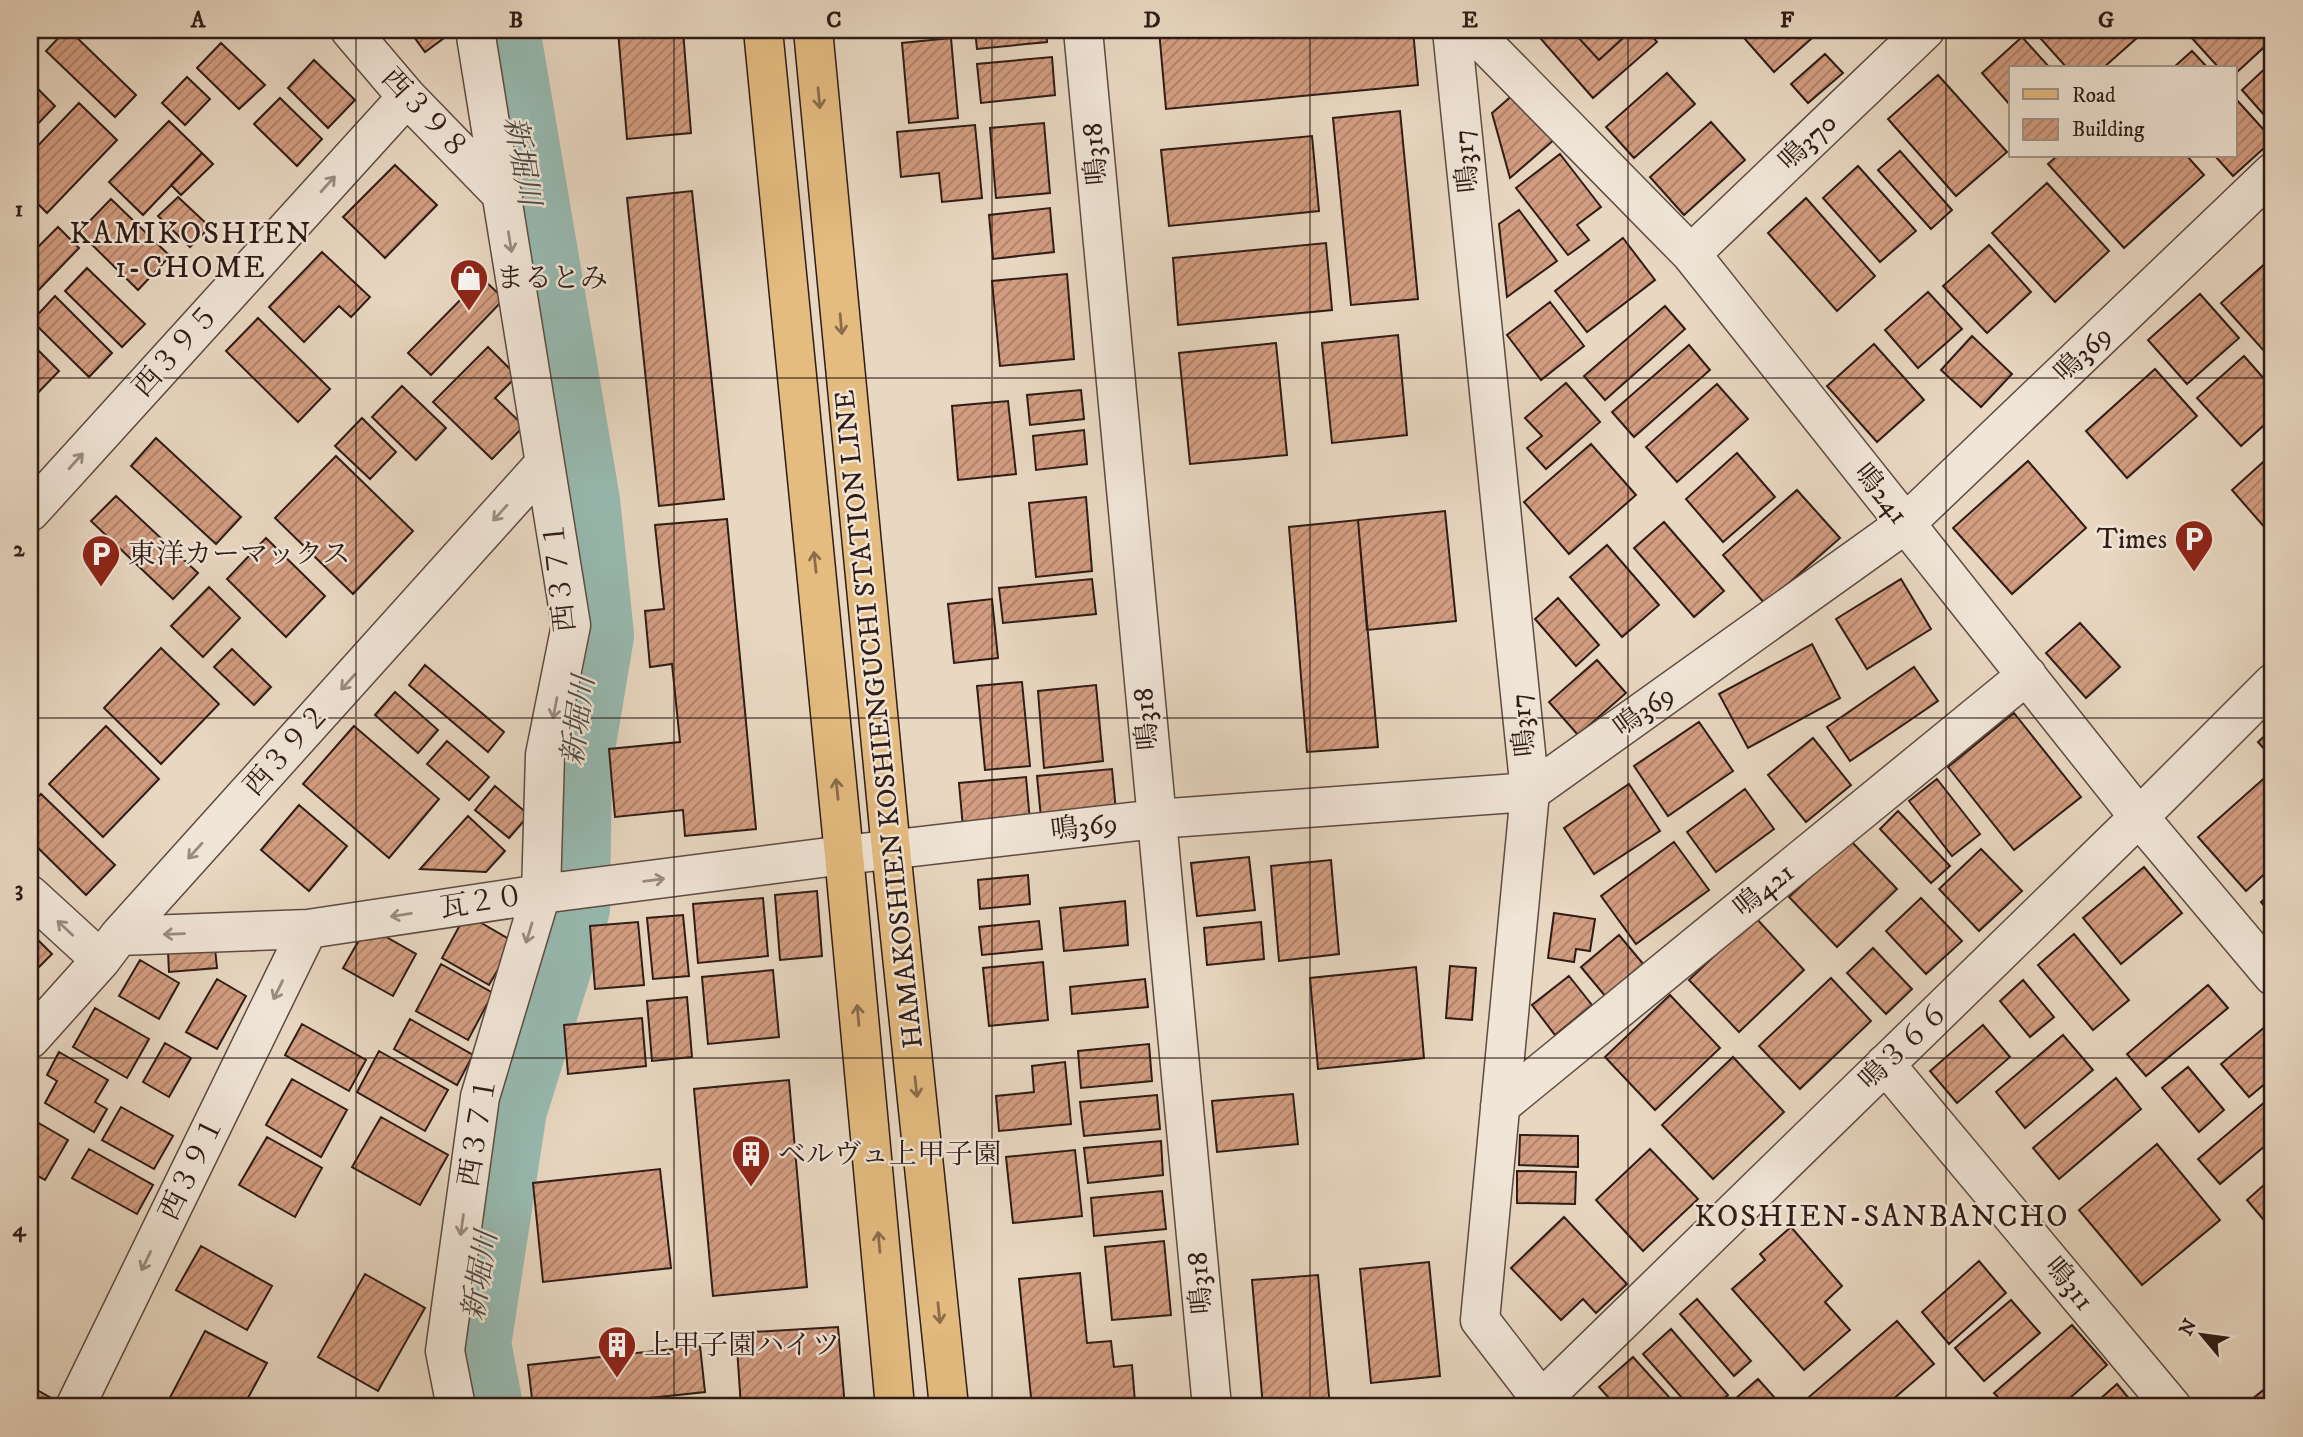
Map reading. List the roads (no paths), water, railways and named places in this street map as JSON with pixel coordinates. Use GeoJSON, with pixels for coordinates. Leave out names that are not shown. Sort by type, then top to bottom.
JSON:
{"type":"FeatureCollection","features":[{"type":"Feature","properties":{"kind":"main road","name":"HAMAKOSHIEN KOSHIENGUCHI STATION LINE"},"geometry":{"type":"LineString","coordinates":[[763,30],[895,1407]]}},
{"type":"Feature","properties":{"kind":"main road","name":"HAMAKOSHIEN KOSHIENGUCHI STATION LINE"},"geometry":{"type":"LineString","coordinates":[[813,30],[891,850],[949,1407]]}},
{"type":"Feature","properties":{"kind":"street","name":"西３９８"},"geometry":{"type":"LineString","coordinates":[[350,30],[407,97],[503,196]]}},
{"type":"Feature","properties":{"kind":"street","name":"西３７１"},"geometry":{"type":"LineString","coordinates":[[456,1407],[445,1351],[480,1097],[562,891],[545,755],[571,625],[475,30]]}},
{"type":"Feature","properties":{"kind":"street","name":"鳴318"},"geometry":{"type":"LineString","coordinates":[[1083,30],[1212,1407]]}},
{"type":"Feature","properties":{"kind":"street","name":"鳴317"},"geometry":{"type":"LineString","coordinates":[[1452,30],[1530,792],[1480,1320],[1541,1405]]}},
{"type":"Feature","properties":{"kind":"street","name":"鳴241"},"geometry":{"type":"LineString","coordinates":[[1471,30],[1690,254],[2139,817],[2273,976]]}},
{"type":"Feature","properties":{"kind":"street","name":"鳴370"},"geometry":{"type":"LineString","coordinates":[[1690,254],[1925,30]]}},
{"type":"Feature","properties":{"kind":"street","name":"西３９５"},"geometry":{"type":"LineString","coordinates":[[30,512],[407,97]]}},
{"type":"Feature","properties":{"kind":"street","name":"鳴369"},"geometry":{"type":"LineString","coordinates":[[844,855],[1156,819],[1530,792],[1905,524],[2273,172]]}},
{"type":"Feature","properties":{"kind":"street","name":"西３９２"},"geometry":{"type":"LineString","coordinates":[[30,1040],[545,463]]}},
{"type":"Feature","properties":{"kind":"street","name":"鳴421"},"geometry":{"type":"LineString","coordinates":[[1500,1106],[2027,675]]}},
{"type":"Feature","properties":{"kind":"street","name":"鳴３６６"},"geometry":{"type":"LineString","coordinates":[[1541,1405],[2273,683]]}},
{"type":"Feature","properties":{"kind":"street","name":"瓦２０"},"geometry":{"type":"LineString","coordinates":[[110,948],[308,929],[562,891],[844,855]]}},
{"type":"Feature","properties":{"kind":"street"},"geometry":{"type":"LineString","coordinates":[[30,895],[110,948]]}},
{"type":"Feature","properties":{"kind":"street","name":"西３９１"},"geometry":{"type":"LineString","coordinates":[[75,1407],[308,929]]}},
{"type":"Feature","properties":{"kind":"street","name":"鳴311"},"geometry":{"type":"LineString","coordinates":[[1885,1064],[2172,1407]]}},
{"type":"Feature","properties":{"kind":"waterway","name":"新堀川"},"geometry":{"type":"LineString","coordinates":[[482,1407],[470,1344],[506,1109],[569,908],[571,766],[593,635],[579,501],[499,30]]}},
{"type":"Feature","properties":{"kind":"place","name":"まるとみ"},"geometry":{"type":"Point","coordinates":[469,312]}},
{"type":"Feature","properties":{"kind":"place","name":"Times"},"geometry":{"type":"Point","coordinates":[2194,573]}},
{"type":"Feature","properties":{"kind":"place","name":"東洋カーマックス"},"geometry":{"type":"Point","coordinates":[101,588]}},
{"type":"Feature","properties":{"kind":"place","name":"ベルヴュ上甲子園"},"geometry":{"type":"Point","coordinates":[751,1188]}},
{"type":"Feature","properties":{"kind":"place","name":"上甲子園ハイツ"},"geometry":{"type":"Point","coordinates":[617,1379]}},
{"type":"Feature","properties":{"kind":"district","name":"KAMIKOSHIEN 1-CHOME"},"geometry":{"type":"Point","coordinates":[191,251]}},
{"type":"Feature","properties":{"kind":"district","name":"KOSHIEN-SANBANCHO"},"geometry":{"type":"Point","coordinates":[1882,1217]}}]}
